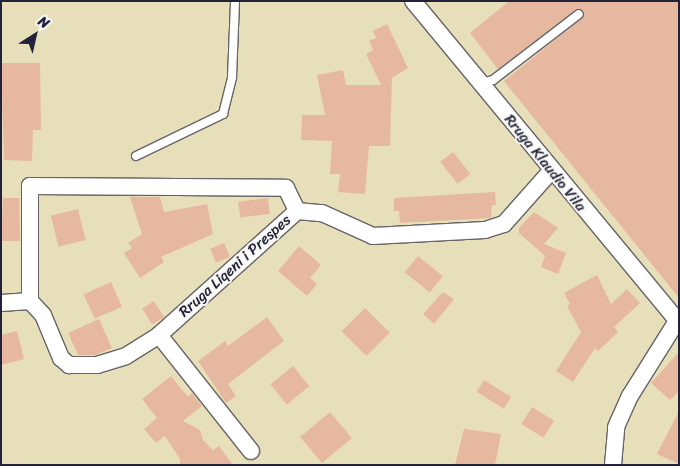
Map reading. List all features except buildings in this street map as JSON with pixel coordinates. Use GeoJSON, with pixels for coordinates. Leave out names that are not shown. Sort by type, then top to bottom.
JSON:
{"type":"FeatureCollection","features":[{"type":"Feature","properties":{"kind":"street","name":"Rruga Klaudio Vila"},"geometry":{"type":"LineString","coordinates":[[413,1],[551,172],[678,322]]}},
{"type":"Feature","properties":{"kind":"street","name":"Rruga Liqeni i Prespes"},"geometry":{"type":"LineString","coordinates":[[30,301],[43,315],[56,350],[69,365],[98,365],[126,356],[159,334],[298,211],[322,213],[373,236],[485,230],[504,224],[551,172]]}},
{"type":"Feature","properties":{"kind":"street"},"geometry":{"type":"LineString","coordinates":[[1,302],[30,301],[30,186],[286,188],[298,211]]}},
{"type":"Feature","properties":{"kind":"street"},"geometry":{"type":"LineString","coordinates":[[613,465],[616,427],[626,404],[678,322]]}},
{"type":"Feature","properties":{"kind":"street"},"geometry":{"type":"LineString","coordinates":[[159,334],[250,452]]}},
{"type":"Feature","properties":{"kind":"lane"},"geometry":{"type":"LineString","coordinates":[[136,156],[223,114],[232,77],[235,1]]}},
{"type":"Feature","properties":{"kind":"lane"},"geometry":{"type":"LineString","coordinates":[[480,83],[494,80],[578,14]]}}]}
